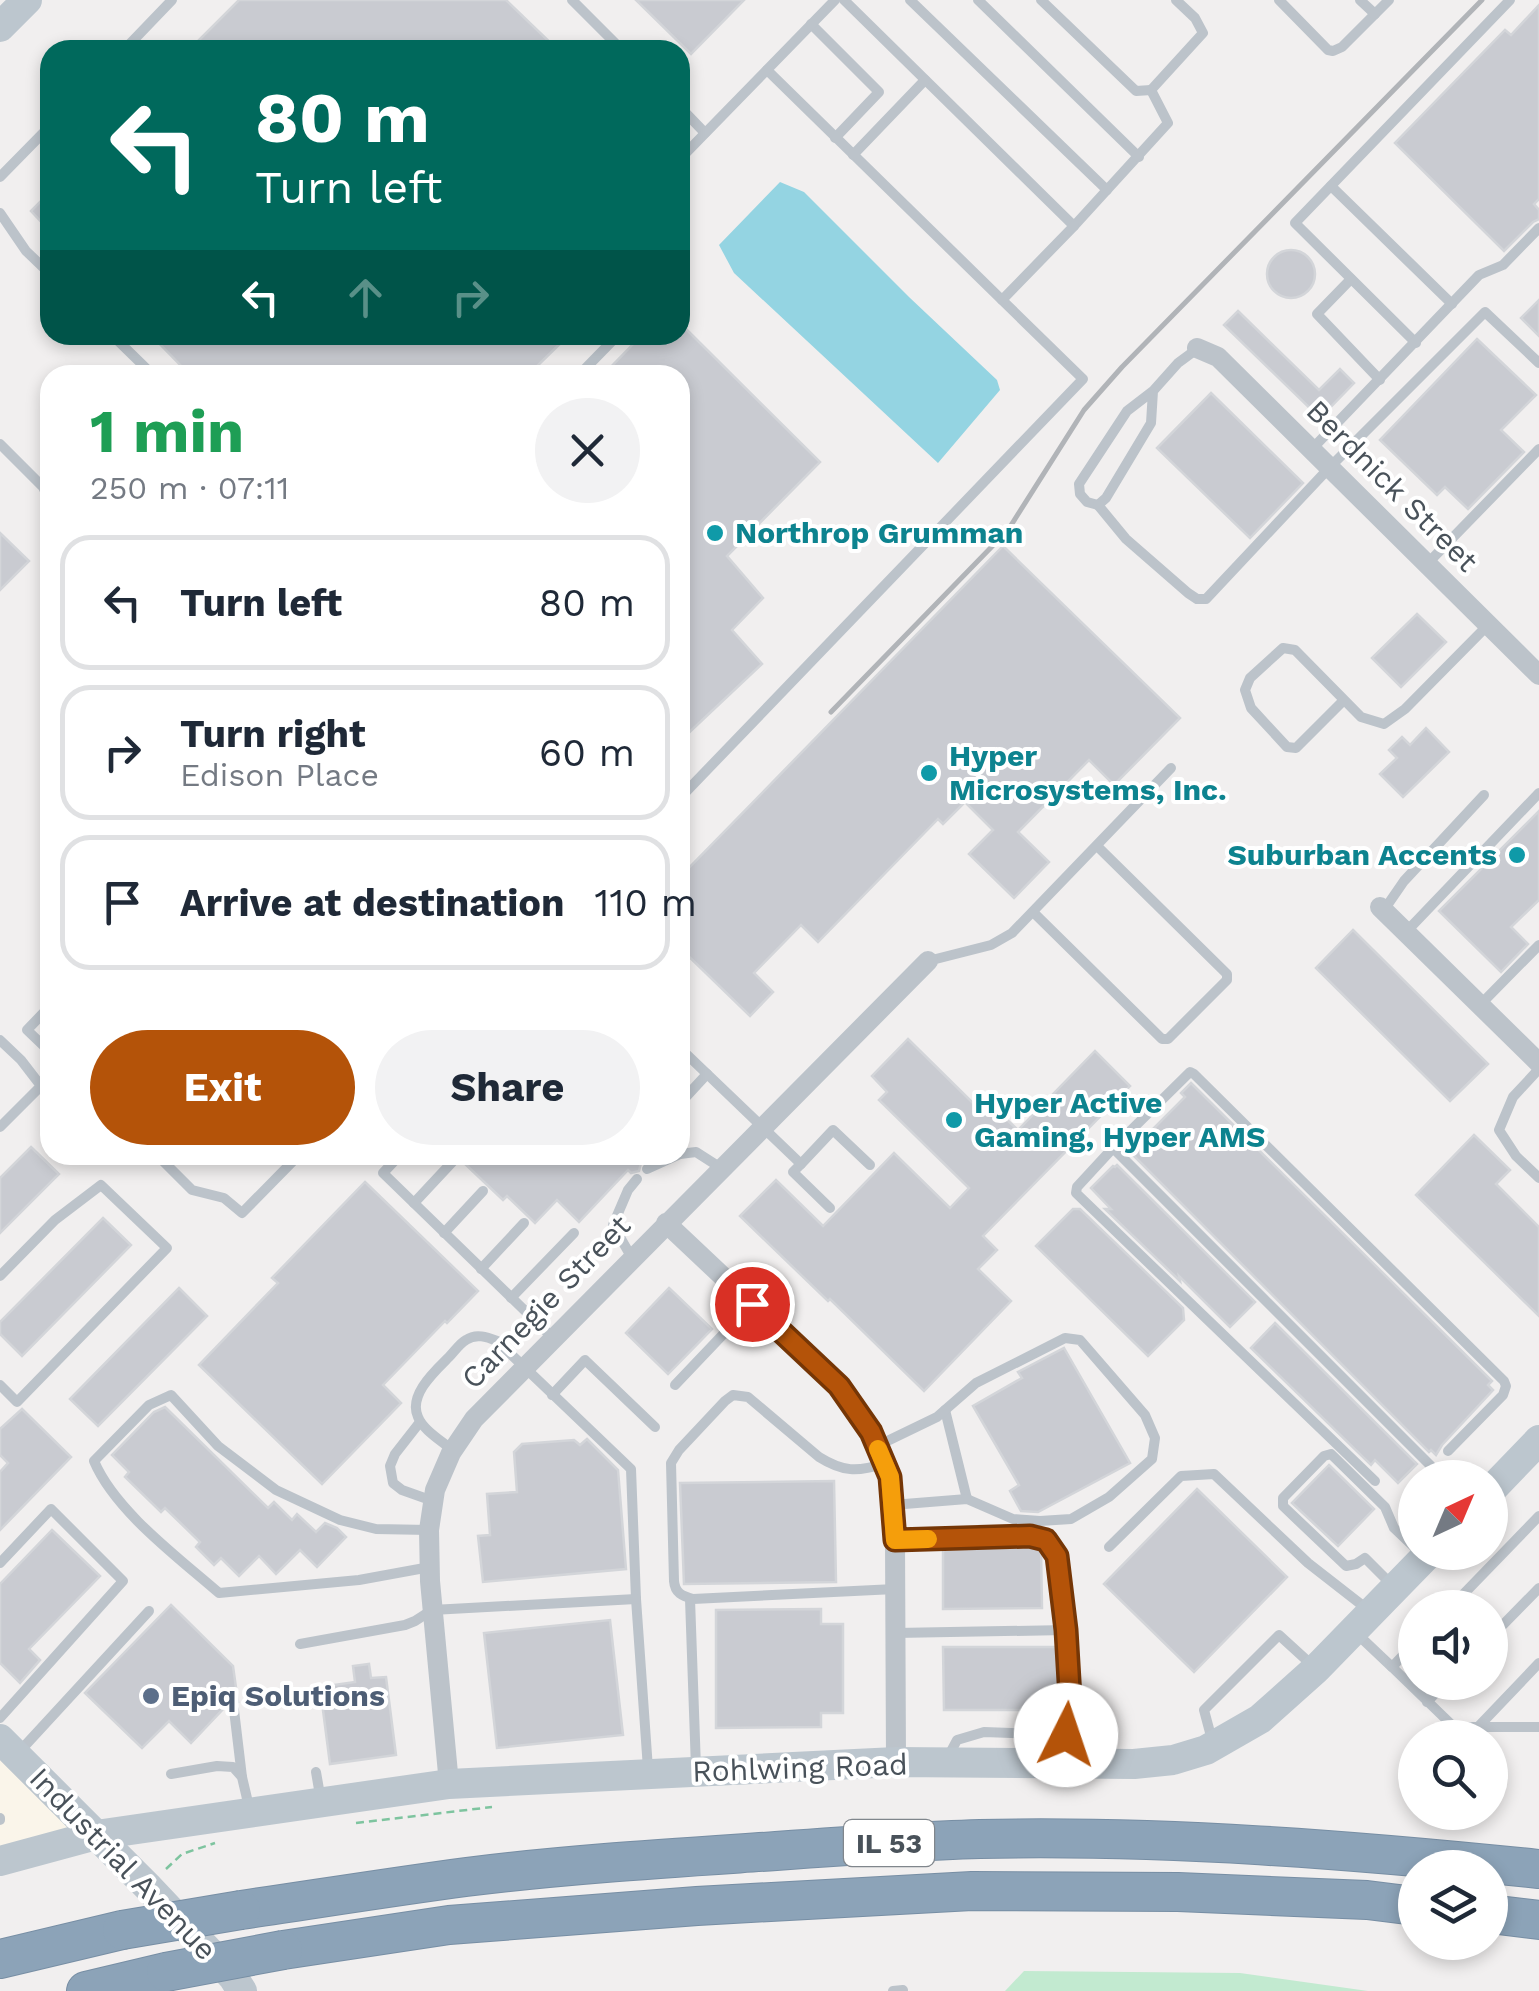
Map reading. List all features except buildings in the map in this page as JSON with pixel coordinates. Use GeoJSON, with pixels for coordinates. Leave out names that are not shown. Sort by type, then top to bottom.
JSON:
{"type":"FeatureCollection","features":[{"type":"Feature","properties":{"kind":"highway","name":"IL 53"},"geometry":{"type":"LineString","coordinates":[[0,1959],[122,1930],[468,1877],[600,1863],[929,1841],[1093,1839],[1224,1844],[1402,1855],[1539,1869]]}},
{"type":"Feature","properties":{"kind":"highway","name":"IL 53"},"geometry":{"type":"LineString","coordinates":[[86,1991],[282,1950],[449,1926],[697,1906],[1063,1890],[1398,1904]]}},
{"type":"Feature","properties":{"kind":"highway"},"geometry":{"type":"LineString","coordinates":[[1508,1916],[1539,1920]]}},
{"type":"Feature","properties":{"kind":"main road"},"geometry":{"type":"LineString","coordinates":[[1508,1472],[1539,1440]]}},
{"type":"Feature","properties":{"kind":"main road","name":"Rohlwing Road"},"geometry":{"type":"LineString","coordinates":[[0,1861],[96,1835],[449,1784],[896,1762],[944,1763],[1064,1749],[1134,1764],[1173,1760],[1214,1746],[1260,1719],[1316,1669],[1409,1570]]}},
{"type":"Feature","properties":{"kind":"main road","name":"Industrial Avenue"},"geometry":{"type":"LineString","coordinates":[[8,1747],[198,1940],[242,1991]]}},
{"type":"Feature","properties":{"kind":"street","name":"Berdnick Street"},"geometry":{"type":"LineString","coordinates":[[1198,348],[1218,356],[1539,674]]}},
{"type":"Feature","properties":{"kind":"street"},"geometry":{"type":"LineString","coordinates":[[1382,908],[1539,1066]]}},
{"type":"Feature","properties":{"kind":"street","name":"Carnegie Street"},"geometry":{"type":"LineString","coordinates":[[449,1784],[432,1610],[429,1530],[435,1490],[452,1450],[474,1419],[928,961]]}},
{"type":"Feature","properties":{"kind":"street"},"geometry":{"type":"LineString","coordinates":[[666,1224],[839,1386],[871,1432],[881,1455],[890,1477],[895,1540],[896,1762]]}},
{"type":"Feature","properties":{"kind":"lane"},"geometry":{"type":"LineString","coordinates":[[134,40],[172,0]]}},
{"type":"Feature","properties":{"kind":"lane"},"geometry":{"type":"LineString","coordinates":[[572,0],[612,40]]}},
{"type":"Feature","properties":{"kind":"lane"},"geometry":{"type":"LineString","coordinates":[[690,147],[835,0]]}},
{"type":"Feature","properties":{"kind":"lane"},"geometry":{"type":"LineString","coordinates":[[844,0],[1074,226]]}},
{"type":"Feature","properties":{"kind":"lane"},"geometry":{"type":"LineString","coordinates":[[910,0],[1107,190]]}},
{"type":"Feature","properties":{"kind":"lane"},"geometry":{"type":"LineString","coordinates":[[978,0],[1138,157]]}},
{"type":"Feature","properties":{"kind":"lane"},"geometry":{"type":"LineString","coordinates":[[1041,0],[1136,91],[1152,90],[1203,33],[1195,18],[1176,0]]}},
{"type":"Feature","properties":{"kind":"lane"},"geometry":{"type":"LineString","coordinates":[[1279,0],[1333,51],[1342,47],[1389,0]]}},
{"type":"Feature","properties":{"kind":"lane"},"geometry":{"type":"LineString","coordinates":[[1360,0],[1375,14]]}},
{"type":"Feature","properties":{"kind":"lane"},"geometry":{"type":"LineString","coordinates":[[1416,343],[1295,223],[1510,0]]}},
{"type":"Feature","properties":{"kind":"lane"},"geometry":{"type":"LineString","coordinates":[[811,24],[879,92],[835,138]]}},
{"type":"Feature","properties":{"kind":"lane"},"geometry":{"type":"LineString","coordinates":[[690,788],[1083,379],[767,70]]}},
{"type":"Feature","properties":{"kind":"lane"},"geometry":{"type":"LineString","coordinates":[[853,155],[925,80]]}},
{"type":"Feature","properties":{"kind":"lane"},"geometry":{"type":"LineString","coordinates":[[1002,300],[1168,123],[1152,90]]}},
{"type":"Feature","properties":{"kind":"lane"},"geometry":{"type":"LineString","coordinates":[[690,118],[705,132]]}},
{"type":"Feature","properties":{"kind":"lane"},"geometry":{"type":"LineString","coordinates":[[0,177],[40,136]]}},
{"type":"Feature","properties":{"kind":"lane"},"geometry":{"type":"LineString","coordinates":[[1331,186],[1452,304]]}},
{"type":"Feature","properties":{"kind":"lane"},"geometry":{"type":"LineString","coordinates":[[0,214],[40,264]]}},
{"type":"Feature","properties":{"kind":"lane"},"geometry":{"type":"LineString","coordinates":[[1312,450],[1479,275],[1503,265],[1539,228]]}},
{"type":"Feature","properties":{"kind":"lane"},"geometry":{"type":"LineString","coordinates":[[1351,279],[1317,314],[1380,380]]}},
{"type":"Feature","properties":{"kind":"lane"},"geometry":{"type":"LineString","coordinates":[[1198,348],[1127,411],[1080,484],[1080,494],[1087,502],[1098,505],[1122,535],[1197,599],[1206,598],[1485,312],[1539,363]]}},
{"type":"Feature","properties":{"kind":"lane"},"geometry":{"type":"LineString","coordinates":[[122,345],[142,365]]}},
{"type":"Feature","properties":{"kind":"lane"},"geometry":{"type":"LineString","coordinates":[[588,365],[608,345]]}},
{"type":"Feature","properties":{"kind":"lane"},"geometry":{"type":"LineString","coordinates":[[1098,505],[1150,424],[1153,391]]}},
{"type":"Feature","properties":{"kind":"lane"},"geometry":{"type":"LineString","coordinates":[[0,444],[40,484]]}},
{"type":"Feature","properties":{"kind":"lane"},"geometry":{"type":"LineString","coordinates":[[1427,564],[1539,450]]}},
{"type":"Feature","properties":{"kind":"lane"},"geometry":{"type":"LineString","coordinates":[[1344,700],[1296,748],[1286,747],[1252,708],[1245,690],[1250,678],[1283,648],[1296,650],[1361,717],[1384,724],[1405,709],[1489,625]]}},
{"type":"Feature","properties":{"kind":"lane"},"geometry":{"type":"LineString","coordinates":[[928,961],[1002,940],[1171,768]]}},
{"type":"Feature","properties":{"kind":"lane"},"geometry":{"type":"LineString","coordinates":[[1406,932],[1539,793]]}},
{"type":"Feature","properties":{"kind":"lane"},"geometry":{"type":"LineString","coordinates":[[1382,908],[1484,795]]}},
{"type":"Feature","properties":{"kind":"lane"},"geometry":{"type":"LineString","coordinates":[[1033,912],[1162,1040],[1168,1040],[1227,980],[1226,974],[1096,846]]}},
{"type":"Feature","properties":{"kind":"lane"},"geometry":{"type":"LineString","coordinates":[[1480,1005],[1539,944]]}},
{"type":"Feature","properties":{"kind":"lane"},"geometry":{"type":"LineString","coordinates":[[40,1016],[27,1030],[40,1042]]}},
{"type":"Feature","properties":{"kind":"lane"},"geometry":{"type":"LineString","coordinates":[[0,1040],[40,1085]]}},
{"type":"Feature","properties":{"kind":"lane"},"geometry":{"type":"LineString","coordinates":[[0,1059],[10,1049]]}},
{"type":"Feature","properties":{"kind":"lane"},"geometry":{"type":"LineString","coordinates":[[690,1057],[800,1164]]}},
{"type":"Feature","properties":{"kind":"lane"},"geometry":{"type":"LineString","coordinates":[[1539,1066],[1512,1097],[1499,1130],[1516,1156],[1539,1178]]}},
{"type":"Feature","properties":{"kind":"lane"},"geometry":{"type":"LineString","coordinates":[[1374,1481],[1076,1193],[1077,1187],[1113,1148],[1190,1072],[1504,1382],[1503,1395],[1448,1451]]}},
{"type":"Feature","properties":{"kind":"lane"},"geometry":{"type":"LineString","coordinates":[[690,1093],[708,1074]]}},
{"type":"Feature","properties":{"kind":"lane"},"geometry":{"type":"LineString","coordinates":[[0,1126],[40,1087]]}},
{"type":"Feature","properties":{"kind":"lane"},"geometry":{"type":"LineString","coordinates":[[830,1208],[793,1172],[800,1164],[834,1130],[870,1165]]}},
{"type":"Feature","properties":{"kind":"lane"},"geometry":{"type":"LineString","coordinates":[[1113,1148],[1425,1460]]}},
{"type":"Feature","properties":{"kind":"lane"},"geometry":{"type":"LineString","coordinates":[[690,1153],[696,1152],[721,1168]]}},
{"type":"Feature","properties":{"kind":"lane"},"geometry":{"type":"LineString","coordinates":[[166,1165],[192,1190],[224,1198],[242,1213],[289,1165]]}},
{"type":"Feature","properties":{"kind":"lane"},"geometry":{"type":"LineString","coordinates":[[391,1165],[383,1173],[554,1339]]}},
{"type":"Feature","properties":{"kind":"lane"},"geometry":{"type":"LineString","coordinates":[[414,1203],[449,1165]]}},
{"type":"Feature","properties":{"kind":"lane"},"geometry":{"type":"LineString","coordinates":[[647,1169],[656,1165]]}},
{"type":"Feature","properties":{"kind":"lane"},"geometry":{"type":"LineString","coordinates":[[632,1258],[613,1225],[637,1179]]}},
{"type":"Feature","properties":{"kind":"lane"},"geometry":{"type":"LineString","coordinates":[[0,1276],[55,1220],[101,1184],[167,1248],[17,1402],[0,1385]]}},
{"type":"Feature","properties":{"kind":"lane"},"geometry":{"type":"LineString","coordinates":[[444,1232],[483,1191]]}},
{"type":"Feature","properties":{"kind":"lane"},"geometry":{"type":"LineString","coordinates":[[480,1268],[524,1223]]}},
{"type":"Feature","properties":{"kind":"lane"},"geometry":{"type":"LineString","coordinates":[[510,1298],[574,1233]]}},
{"type":"Feature","properties":{"kind":"lane"},"geometry":{"type":"LineString","coordinates":[[675,1385],[752,1304]]}},
{"type":"Feature","properties":{"kind":"lane"},"geometry":{"type":"LineString","coordinates":[[452,1450],[420,1422],[416,1413],[420,1391],[466,1340],[478,1336],[496,1342],[526,1368],[631,1470],[648,1774]]}},
{"type":"Feature","properties":{"kind":"lane"},"geometry":{"type":"LineString","coordinates":[[892,1505],[967,1499],[1013,1519],[1072,1519],[1109,1498],[1152,1459],[1155,1438],[1145,1416],[1080,1340],[1065,1338],[976,1383],[860,1471],[830,1464],[748,1397],[734,1395],[671,1463],[675,1589],[690,1599],[895,1589]]}},
{"type":"Feature","properties":{"kind":"lane"},"geometry":{"type":"LineString","coordinates":[[552,1395],[585,1360],[655,1428]]}},
{"type":"Feature","properties":{"kind":"lane"},"geometry":{"type":"LineString","coordinates":[[429,1530],[376,1530],[340,1520],[276,1490],[218,1446],[171,1395],[148,1405],[94,1461],[100,1476],[139,1523],[219,1594],[359,1580],[430,1566]]}},
{"type":"Feature","properties":{"kind":"lane"},"geometry":{"type":"LineString","coordinates":[[944,1410],[967,1499]]}},
{"type":"Feature","properties":{"kind":"lane"},"geometry":{"type":"LineString","coordinates":[[420,1422],[390,1466],[393,1483],[434,1502]]}},
{"type":"Feature","properties":{"kind":"lane"},"geometry":{"type":"LineString","coordinates":[[1395,1588],[1365,1558],[1346,1566],[1283,1506],[1283,1498],[1324,1456],[1332,1454],[1385,1507],[1398,1532]]}},
{"type":"Feature","properties":{"kind":"lane"},"geometry":{"type":"LineString","coordinates":[[1109,1546],[1181,1476],[1214,1474],[1363,1621],[1392,1666],[1446,1720]]}},
{"type":"Feature","properties":{"kind":"lane"},"geometry":{"type":"LineString","coordinates":[[0,1563],[51,1510],[122,1580],[0,1718]]}},
{"type":"Feature","properties":{"kind":"lane"},"geometry":{"type":"LineString","coordinates":[[1467,1590],[1539,1516]]}},
{"type":"Feature","properties":{"kind":"lane"},"geometry":{"type":"LineString","coordinates":[[895,1540],[1030,1536],[1046,1540],[1057,1556],[1066,1630],[1070,1698],[1064,1749]]}},
{"type":"Feature","properties":{"kind":"lane"},"geometry":{"type":"LineString","coordinates":[[1508,1620],[1539,1588]]}},
{"type":"Feature","properties":{"kind":"lane"},"geometry":{"type":"LineString","coordinates":[[300,1644],[405,1625],[432,1610],[636,1598]]}},
{"type":"Feature","properties":{"kind":"lane"},"geometry":{"type":"LineString","coordinates":[[690,1599],[696,1772]]}},
{"type":"Feature","properties":{"kind":"lane"},"geometry":{"type":"LineString","coordinates":[[8,1747],[149,1611]]}},
{"type":"Feature","properties":{"kind":"lane"},"geometry":{"type":"LineString","coordinates":[[896,1633],[1066,1630]]}},
{"type":"Feature","properties":{"kind":"lane"},"geometry":{"type":"LineString","coordinates":[[1214,1746],[1204,1710],[1279,1635],[1316,1669]]}},
{"type":"Feature","properties":{"kind":"lane"},"geometry":{"type":"LineString","coordinates":[[1392,1666],[1398,1660]]}},
{"type":"Feature","properties":{"kind":"lane"},"geometry":{"type":"LineString","coordinates":[[1485,1720],[1539,1663]]}},
{"type":"Feature","properties":{"kind":"lane"},"geometry":{"type":"LineString","coordinates":[[234,1710],[250,1813]]}},
{"type":"Feature","properties":{"kind":"lane"},"geometry":{"type":"LineString","coordinates":[[1508,1727],[1539,1727]]}},
{"type":"Feature","properties":{"kind":"lane"},"geometry":{"type":"LineString","coordinates":[[171,1774],[217,1766],[232,1767],[242,1777]]}},
{"type":"Feature","properties":{"kind":"lane"},"geometry":{"type":"LineString","coordinates":[[316,1772],[321,1803]]}},
{"type":"Feature","properties":{"kind":"lane"},"geometry":{"type":"LineString","coordinates":[[893,1991],[903,1990]]}},
{"type":"Feature","properties":{"kind":"shaded area"},"geometry":{"type":"Polygon","coordinates":[[[0,1739],[96,1835],[0,1861],[0,1739]]]}},
{"type":"Feature","properties":{"kind":"green space"},"geometry":{"type":"Polygon","coordinates":[[[1024,1971],[1240,1973],[1368,1991],[1005,1991],[1024,1971]]]}},
{"type":"Feature","properties":{"kind":"water"},"geometry":{"type":"Polygon","coordinates":[[[780,182],[804,192],[997,380],[1000,390],[938,463],[734,273],[719,245],[780,182]]]}},
{"type":"Feature","properties":{"kind":"railway"},"geometry":{"type":"LineString","coordinates":[[831,712],[1008,530],[1084,410],[1122,367],[1482,0]]}},
{"type":"Feature","properties":{"kind":"slow traffic"},"geometry":{"type":"LineString","coordinates":[[878,1449],[890,1477],[895,1540],[928,1539]]}},
{"type":"Feature","properties":{"kind":"place","name":"Northrop Grumman"},"geometry":{"type":"Point","coordinates":[715,533]}},
{"type":"Feature","properties":{"kind":"place","name":"Hyper Microsystems, Inc."},"geometry":{"type":"Point","coordinates":[929,773]}},
{"type":"Feature","properties":{"kind":"place","name":"Suburban Accents"},"geometry":{"type":"Point","coordinates":[1517,855]}},
{"type":"Feature","properties":{"kind":"place","name":"Hyper Active Gaming, Hyper AMS"},"geometry":{"type":"Point","coordinates":[954,1120]}},
{"type":"Feature","properties":{"kind":"place","name":"Epiq Solutions"},"geometry":{"type":"Point","coordinates":[151,1696]}},
{"type":"Feature","properties":{"kind":"route"},"geometry":{"type":"LineString","coordinates":[[752,1304],[839,1386],[871,1432],[890,1477],[895,1540],[1030,1536],[1046,1540],[1057,1556],[1066,1630],[1070,1698],[1066,1735]]}}]}
